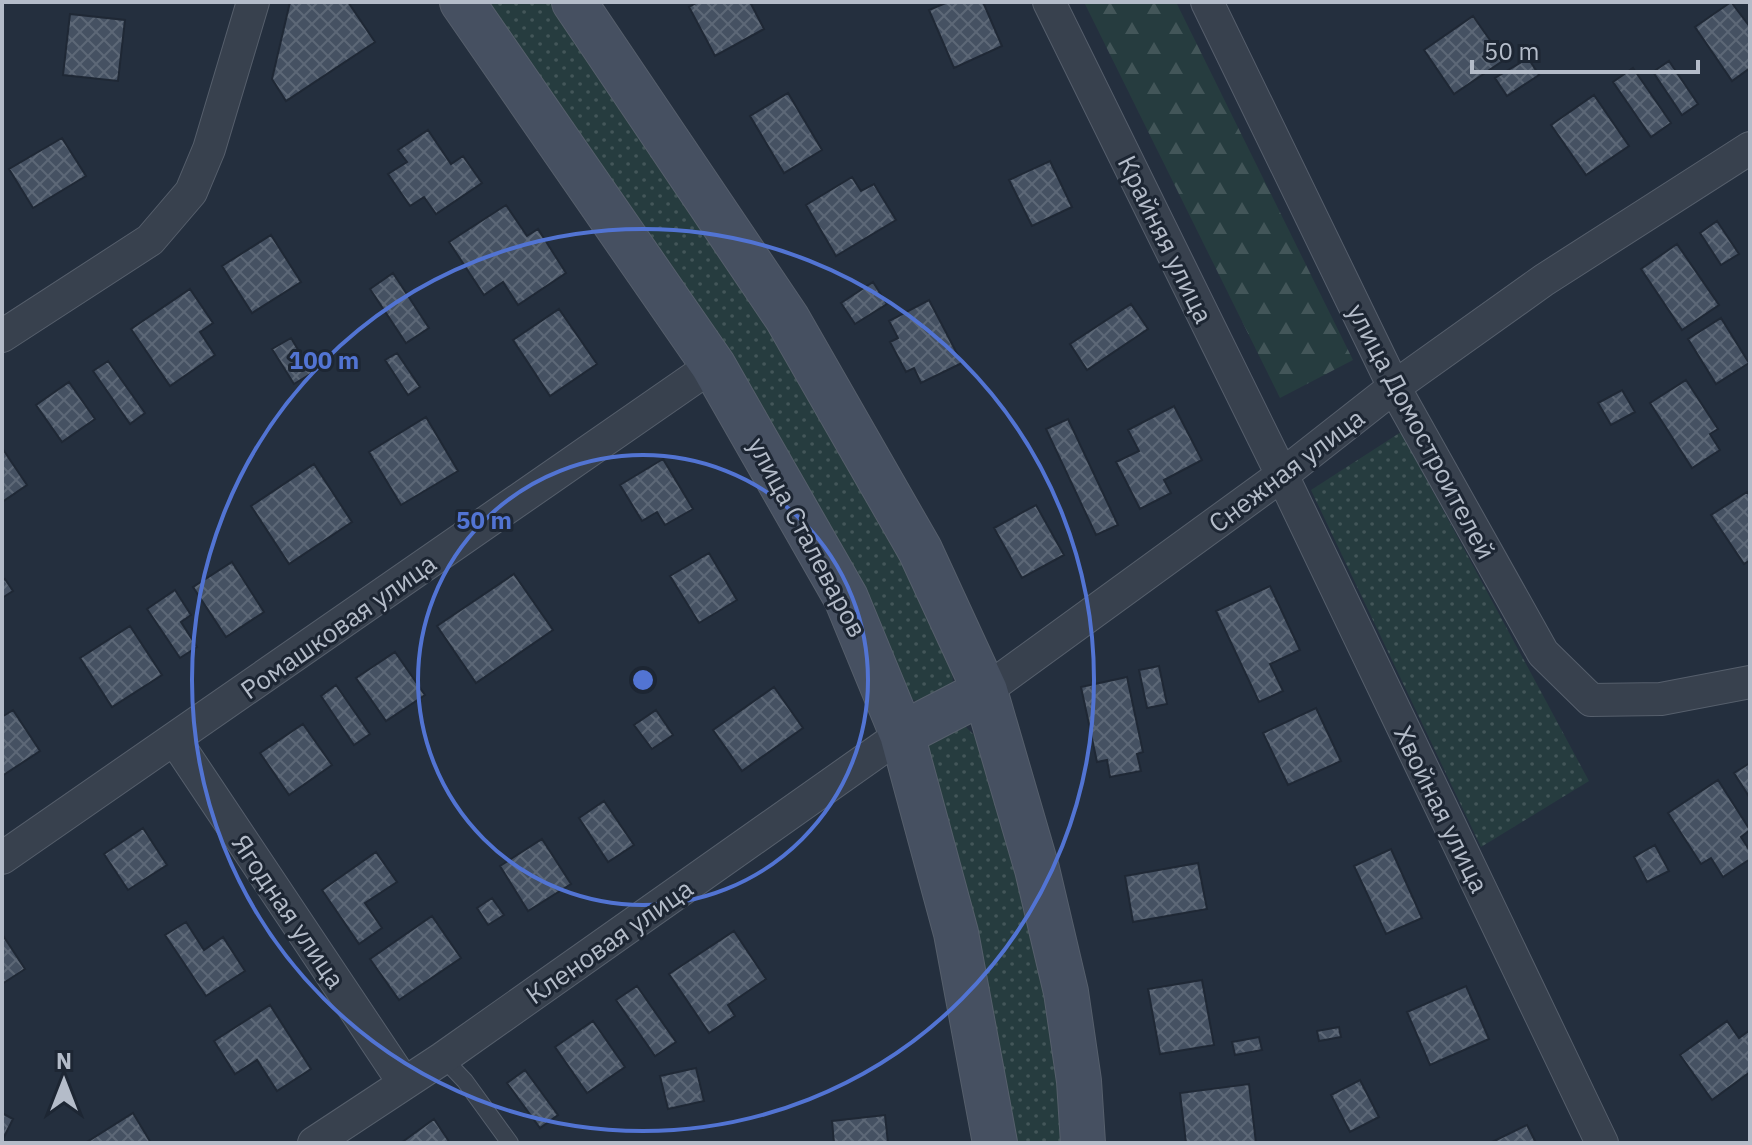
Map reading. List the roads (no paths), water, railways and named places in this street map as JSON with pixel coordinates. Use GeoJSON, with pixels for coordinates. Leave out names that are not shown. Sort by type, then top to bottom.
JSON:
{"type":"FeatureCollection","features":[{"type":"Feature","properties":{"kind":"main road","name":"улица Сталеваров"},"geometry":{"type":"LineString","coordinates":[[462,2],[713,365],[846,598],[902,734],[956,933],[995,1143]]}},
{"type":"Feature","properties":{"kind":"main road"},"geometry":{"type":"LineString","coordinates":[[574,2],[787,318],[920,550],[985,691],[1037,869],[1066,992],[1079,1081],[1083,1143]]}},
{"type":"Feature","properties":{"kind":"main road"},"geometry":{"type":"LineString","coordinates":[[902,734],[985,691]]}},
{"type":"Feature","properties":{"kind":"street"},"geometry":{"type":"LineString","coordinates":[[2,336],[150,240],[191,192],[209,149],[253,2]]}},
{"type":"Feature","properties":{"kind":"street","name":"Крайняя улица"},"geometry":{"type":"LineString","coordinates":[[1049,2],[1282,475]]}},
{"type":"Feature","properties":{"kind":"street","name":"улица Домостроителей"},"geometry":{"type":"LineString","coordinates":[[1212,4],[1394,387],[1543,653],[1591,700],[1661,699],[1750,682]]}},
{"type":"Feature","properties":{"kind":"street","name":"Снежная улица"},"geometry":{"type":"LineString","coordinates":[[985,691],[1282,475],[1394,387],[1544,280],[1750,148]]}},
{"type":"Feature","properties":{"kind":"street","name":"Ромашковая улица"},"geometry":{"type":"LineString","coordinates":[[2,858],[713,365]]}},
{"type":"Feature","properties":{"kind":"street","name":"Хвойная улица"},"geometry":{"type":"LineString","coordinates":[[1282,475],[1602,1143]]}},
{"type":"Feature","properties":{"kind":"street","name":"Кленовая улица"},"geometry":{"type":"LineString","coordinates":[[314,1143],[443,1058],[902,734]]}},
{"type":"Feature","properties":{"kind":"street","name":"Ягодная улица"},"geometry":{"type":"LineString","coordinates":[[175,740],[404,1083]]}},
{"type":"Feature","properties":{"kind":"lane"},"geometry":{"type":"LineString","coordinates":[[443,1058],[465,1081],[510,1143]]}}]}
